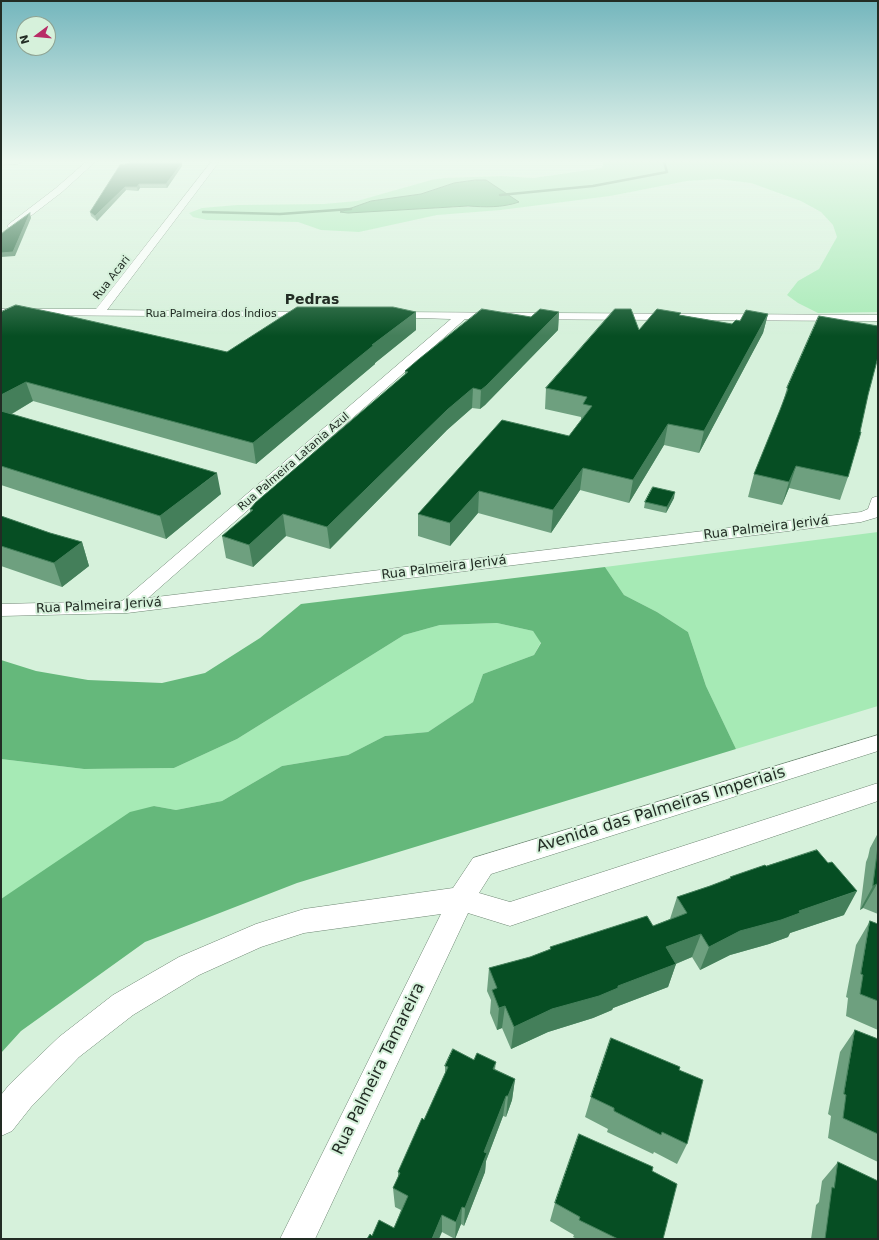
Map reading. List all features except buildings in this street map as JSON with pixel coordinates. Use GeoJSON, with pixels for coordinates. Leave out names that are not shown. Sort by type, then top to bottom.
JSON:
{"type":"FeatureCollection","features":[{"type":"Feature","properties":{"kind":"street"},"geometry":{"type":"LineString","coordinates":[[12,226],[20,220]]}},
{"type":"Feature","properties":{"kind":"street","name":"Rua Acari"},"geometry":{"type":"LineString","coordinates":[[99,314],[172,220]]}},
{"type":"Feature","properties":{"kind":"street","name":"Rua Palmeira dos Índios"},"geometry":{"type":"LineString","coordinates":[[1,312],[327,315]]}},
{"type":"Feature","properties":{"kind":"street"},"geometry":{"type":"LineString","coordinates":[[382,315],[878,318]]}},
{"type":"Feature","properties":{"kind":"street","name":"Rua Palmeira Latania Azul"},"geometry":{"type":"LineString","coordinates":[[127,607],[461,316]]}},
{"type":"Feature","properties":{"kind":"street","name":"Rua Palmeira Jerivá"},"geometry":{"type":"LineString","coordinates":[[1,610],[127,607],[861,517],[872,515],[876,510],[878,502]]}},
{"type":"Feature","properties":{"kind":"street","name":"Avenida das Palmeiras Imperiais"},"geometry":{"type":"LineString","coordinates":[[461,900],[482,866],[878,743]]}},
{"type":"Feature","properties":{"kind":"street"},"geometry":{"type":"LineString","coordinates":[[1,1120],[20,1096],[69,1047],[123,1004],[189,966],[256,936],[304,921],[461,900],[510,914],[878,792]]}},
{"type":"Feature","properties":{"kind":"street","name":"Rua Palmeira Tamareira"},"geometry":{"type":"LineString","coordinates":[[297,1239],[461,900]]}},
{"type":"Feature","properties":{"kind":"shaded area"},"geometry":{"type":"Polygon","coordinates":[[[207,220],[415,220],[359,232],[321,230],[298,222],[207,220]]]}},
{"type":"Feature","properties":{"kind":"shaded area"},"geometry":{"type":"Polygon","coordinates":[[[828,220],[878,220],[878,312],[818,313],[798,303],[787,295],[798,281],[819,269],[837,237],[833,225],[828,220]]]}},
{"type":"Feature","properties":{"kind":"shaded area"},"geometry":{"type":"Polygon","coordinates":[[[878,532],[878,706],[736,749],[706,686],[688,632],[657,612],[624,595],[605,567],[878,532]]]}},
{"type":"Feature","properties":{"kind":"shaded area"},"geometry":{"type":"Polygon","coordinates":[[[605,567],[624,595],[657,612],[688,632],[706,686],[736,749],[297,883],[145,942],[21,1031],[1,1053],[1,899],[130,812],[154,806],[176,810],[222,801],[282,766],[348,755],[385,736],[428,732],[473,702],[483,674],[534,655],[541,643],[533,631],[497,623],[440,625],[404,635],[237,739],[174,768],[84,769],[1,759],[1,660],[36,671],[88,680],[162,683],[205,673],[260,638],[301,604],[605,567]]]}},
{"type":"Feature","properties":{"kind":"shaded area"},"geometry":{"type":"Polygon","coordinates":[[[497,623],[533,631],[541,642],[534,655],[483,674],[473,702],[428,732],[385,736],[348,755],[282,766],[222,801],[176,810],[154,806],[1,899],[1,759],[84,769],[174,768],[237,739],[404,635],[440,625],[497,623]]]}},
{"type":"Feature","properties":{"kind":"district","name":"Pedras"},"geometry":{"type":"Point","coordinates":[312,300]}}]}
